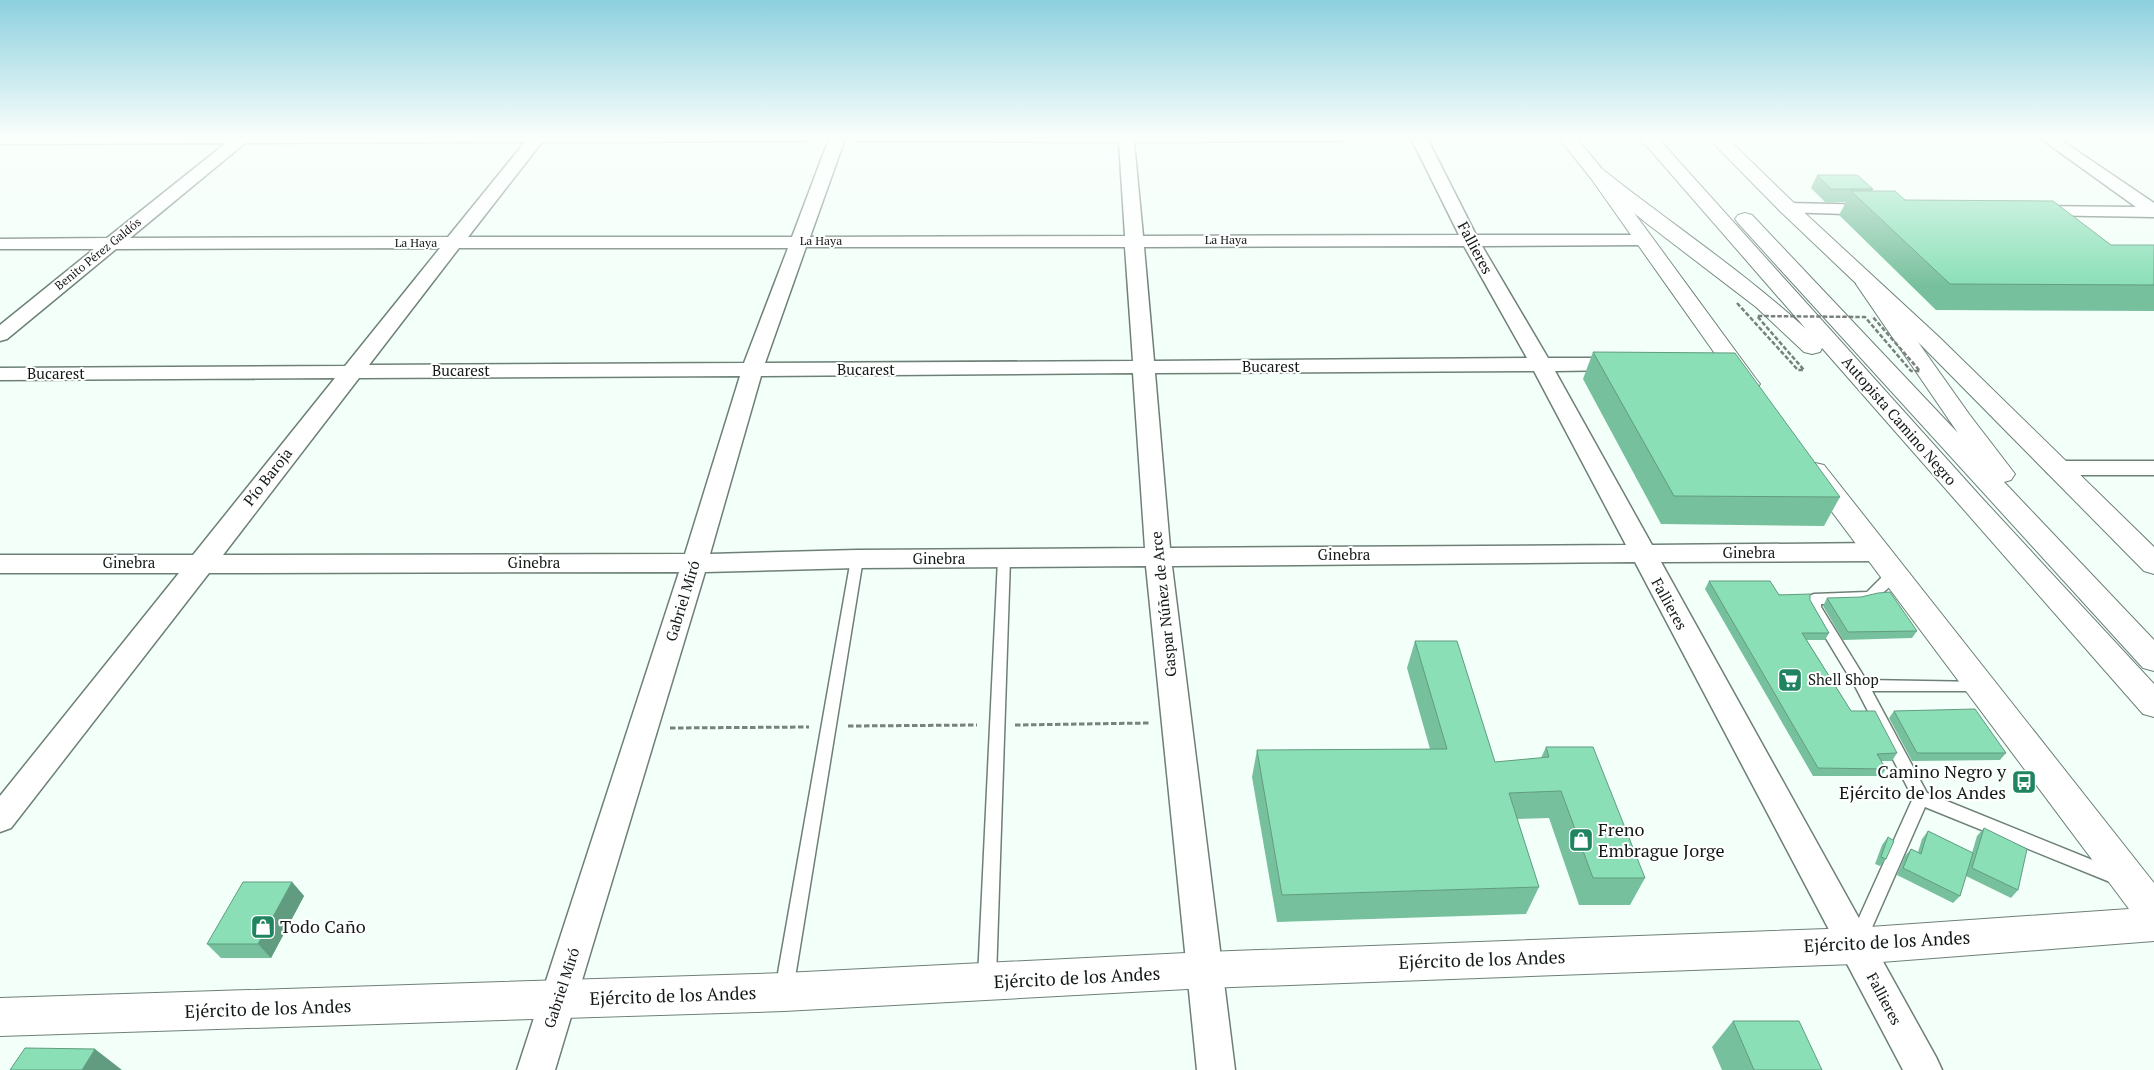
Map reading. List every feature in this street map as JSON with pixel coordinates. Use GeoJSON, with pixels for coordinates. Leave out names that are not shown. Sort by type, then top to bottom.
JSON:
{"type":"FeatureCollection","features":[{"type":"Feature","properties":{"kind":"main road"},"geometry":{"type":"LineString","coordinates":[[1605,186],[1643,240],[1722,363],[1762,402]]}},
{"type":"Feature","properties":{"kind":"main road"},"geometry":{"type":"LineString","coordinates":[[1612,186],[1764,302],[1791,326],[1972,503]]}},
{"type":"Feature","properties":{"kind":"main road","name":"Autopista Camino Negro"},"geometry":{"type":"LineString","coordinates":[[1691,186],[2154,705]]}},
{"type":"Feature","properties":{"kind":"main road","name":"Autopista Camino Negro"},"geometry":{"type":"LineString","coordinates":[[1715,186],[2118,623],[2151,656]]}},
{"type":"Feature","properties":{"kind":"main road"},"geometry":{"type":"LineString","coordinates":[[1766,186],[1867,284],[1931,342],[2154,564]]}},
{"type":"Feature","properties":{"kind":"main road"},"geometry":{"type":"LineString","coordinates":[[1867,284],[1966,426],[2118,623]]}},
{"type":"Feature","properties":{"kind":"main road"},"geometry":{"type":"LineString","coordinates":[[1798,449],[2154,912]]}},
{"type":"Feature","properties":{"kind":"main road","name":"Ejército de los Andes"},"geometry":{"type":"LineString","coordinates":[[0,1017],[784,992],[987,983],[1206,970],[1855,946],[2154,924]]}},
{"type":"Feature","properties":{"kind":"street","name":"Benito Pérez Galdós"},"geometry":{"type":"LineString","coordinates":[[0,335],[182,186]]}},
{"type":"Feature","properties":{"kind":"street","name":"Pío Baroja"},"geometry":{"type":"LineString","coordinates":[[0,818],[498,186]]}},
{"type":"Feature","properties":{"kind":"street","name":"Gabriel Miró"},"geometry":{"type":"LineString","coordinates":[[536,1070],[752,370],[820,186]]}},
{"type":"Feature","properties":{"kind":"street","name":"Gaspar Núñez de Arce"},"geometry":{"type":"LineString","coordinates":[[1130,186],[1158,556],[1216,1070]]}},
{"type":"Feature","properties":{"kind":"street","name":"Fallieres"},"geometry":{"type":"LineString","coordinates":[[1443,186],[1470,240],[1541,365],[1923,1070]]}},
{"type":"Feature","properties":{"kind":"street"},"geometry":{"type":"LineString","coordinates":[[2117,186],[2154,212]]}},
{"type":"Feature","properties":{"kind":"street"},"geometry":{"type":"LineString","coordinates":[[1788,208],[1890,210]]}},
{"type":"Feature","properties":{"kind":"street"},"geometry":{"type":"LineString","coordinates":[[2017,211],[2154,212]]}},
{"type":"Feature","properties":{"kind":"street","name":"La Haya"},"geometry":{"type":"LineString","coordinates":[[0,244],[1643,240]]}},
{"type":"Feature","properties":{"kind":"street","name":"Bucarest"},"geometry":{"type":"LineString","coordinates":[[0,374],[1646,364]]}},
{"type":"Feature","properties":{"kind":"street"},"geometry":{"type":"LineString","coordinates":[[2056,468],[2154,468]]}},
{"type":"Feature","properties":{"kind":"street","name":"Ginebra"},"geometry":{"type":"LineString","coordinates":[[0,564],[694,563],[858,559],[1642,553],[1886,562]]}},
{"type":"Feature","properties":{"kind":"lane"},"geometry":{"type":"LineString","coordinates":[[784,992],[858,559]]}},
{"type":"Feature","properties":{"kind":"lane"},"geometry":{"type":"LineString","coordinates":[[987,983],[1004,559]]}},
{"type":"Feature","properties":{"kind":"lane"},"geometry":{"type":"LineString","coordinates":[[1886,562],[1872,595],[1863,598],[1814,599],[1814,607],[1862,685],[1921,798],[2132,884]]}},
{"type":"Feature","properties":{"kind":"lane"},"geometry":{"type":"LineString","coordinates":[[1862,685],[1981,686]]}},
{"type":"Feature","properties":{"kind":"lane"},"geometry":{"type":"LineString","coordinates":[[1855,946],[1921,798]]}},
{"type":"Feature","properties":{"kind":"path"},"geometry":{"type":"LineString","coordinates":[[1737,303],[1798,370],[1804,370],[1757,316],[1865,317],[1911,371],[1920,371],[1872,316]]}},
{"type":"Feature","properties":{"kind":"path"},"geometry":{"type":"LineString","coordinates":[[680,728],[1157,723]]}},
{"type":"Feature","properties":{"kind":"building"},"geometry":{"type":"Polygon","coordinates":[[[1828,186],[1869,186],[1873,189],[1831,189],[1828,186]]]}},
{"type":"Feature","properties":{"kind":"building"},"geometry":{"type":"Polygon","coordinates":[[[1851,191],[1895,191],[1905,200],[2053,201],[2111,245],[2154,245],[2154,285],[1950,284],[1851,191]]]}},
{"type":"Feature","properties":{"kind":"building"},"geometry":{"type":"Polygon","coordinates":[[[1593,352],[1735,353],[1840,497],[1674,496],[1593,352]]]}},
{"type":"Feature","properties":{"kind":"building","name":"Shell Shop"},"geometry":{"type":"Polygon","coordinates":[[[1709,581],[1770,581],[1779,595],[1810,594],[1810,600],[1829,633],[1802,633],[1851,711],[1875,711],[1897,753],[1877,754],[1886,769],[1818,768],[1709,581]]]}},
{"type":"Feature","properties":{"kind":"building"},"geometry":{"type":"Polygon","coordinates":[[[1890,592],[1917,631],[1848,632],[1827,598],[1861,597],[1890,592]]]}},
{"type":"Feature","properties":{"kind":"building"},"geometry":{"type":"Polygon","coordinates":[[[1415,641],[1457,641],[1495,762],[1549,757],[1546,747],[1593,747],[1645,878],[1593,878],[1561,791],[1509,793],[1539,887],[1282,895],[1257,750],[1447,749],[1415,641]]]}},
{"type":"Feature","properties":{"kind":"building"},"geometry":{"type":"Polygon","coordinates":[[[1975,709],[2006,753],[1917,753],[1894,711],[1975,709]]]}},
{"type":"Feature","properties":{"kind":"building"},"geometry":{"type":"Polygon","coordinates":[[[1984,828],[2027,849],[2018,890],[1972,868],[1984,828]]]}},
{"type":"Feature","properties":{"kind":"building"},"geometry":{"type":"Polygon","coordinates":[[[1928,831],[1973,853],[1960,896],[1903,868],[1911,849],[1921,854],[1928,831]]]}},
{"type":"Feature","properties":{"kind":"building"},"geometry":{"type":"Polygon","coordinates":[[[1888,837],[1894,841],[1886,859],[1881,857],[1888,837]]]}},
{"type":"Feature","properties":{"kind":"building"},"geometry":{"type":"Polygon","coordinates":[[[243,882],[292,882],[258,944],[207,944],[243,882]]]}},
{"type":"Feature","properties":{"kind":"building"},"geometry":{"type":"Polygon","coordinates":[[[1733,1021],[1799,1021],[1822,1070],[1754,1070],[1733,1021]]]}},
{"type":"Feature","properties":{"kind":"building"},"geometry":{"type":"Polygon","coordinates":[[[25,1048],[95,1049],[82,1070],[10,1070],[25,1048]]]}},
{"type":"Feature","properties":{"kind":"place","name":"Shell Shop"},"geometry":{"type":"Point","coordinates":[1790,680]}},
{"type":"Feature","properties":{"kind":"place","name":"Camino Negro y Ejército de los Andes"},"geometry":{"type":"Point","coordinates":[2024,782]}},
{"type":"Feature","properties":{"kind":"place","name":"Freno Embrague Jorge"},"geometry":{"type":"Point","coordinates":[1581,840]}},
{"type":"Feature","properties":{"kind":"place","name":"Todo Caño"},"geometry":{"type":"Point","coordinates":[263,927]}}]}
